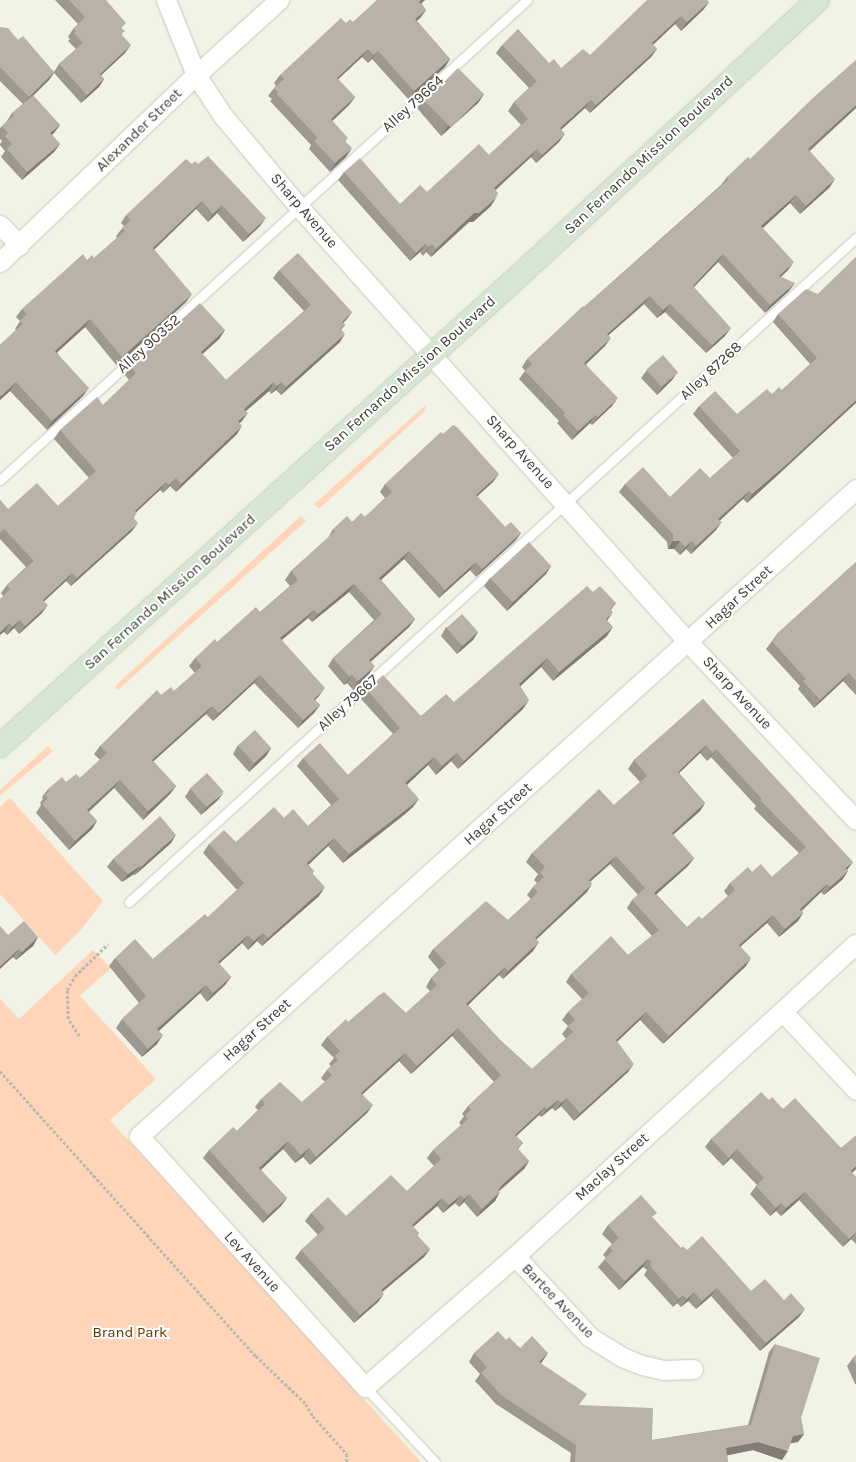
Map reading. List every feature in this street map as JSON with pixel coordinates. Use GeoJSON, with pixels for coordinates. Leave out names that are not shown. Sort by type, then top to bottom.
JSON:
{"type":"FeatureCollection","features":[{"type":"Feature","properties":{"kind":"main road","name":"San Fernando Mission Boulevard"},"geometry":{"type":"LineString","coordinates":[[0,746],[432,354],[818,0]]}},
{"type":"Feature","properties":{"kind":"street","name":"Sharp Avenue"},"geometry":{"type":"LineString","coordinates":[[166,0],[196,75],[223,116],[298,207],[567,504],[689,643],[856,820]]}},
{"type":"Feature","properties":{"kind":"street","name":"Alexander Street"},"geometry":{"type":"LineString","coordinates":[[0,262],[196,75],[280,0]]}},
{"type":"Feature","properties":{"kind":"street"},"geometry":{"type":"LineString","coordinates":[[0,225],[19,245]]}},
{"type":"Feature","properties":{"kind":"street","name":"Hagar Street"},"geometry":{"type":"LineString","coordinates":[[139,1136],[689,643],[856,489]]}},
{"type":"Feature","properties":{"kind":"street","name":"Maclay Street"},"geometry":{"type":"LineString","coordinates":[[364,1387],[515,1256],[856,944]]}},
{"type":"Feature","properties":{"kind":"street"},"geometry":{"type":"LineString","coordinates":[[783,1012],[856,1090]]}},
{"type":"Feature","properties":{"kind":"street","name":"Lev Avenue"},"geometry":{"type":"LineString","coordinates":[[139,1136],[364,1387]]}},
{"type":"Feature","properties":{"kind":"street","name":"Bartee Avenue"},"geometry":{"type":"LineString","coordinates":[[515,1256],[590,1337],[622,1357],[642,1365],[663,1370],[693,1369]]}},
{"type":"Feature","properties":{"kind":"lane","name":"Alley 79664"},"geometry":{"type":"LineString","coordinates":[[298,207],[527,0]]}},
{"type":"Feature","properties":{"kind":"lane","name":"Alley 90352"},"geometry":{"type":"LineString","coordinates":[[0,480],[298,207]]}},
{"type":"Feature","properties":{"kind":"lane","name":"Alley 87268"},"geometry":{"type":"LineString","coordinates":[[567,504],[856,238]]}},
{"type":"Feature","properties":{"kind":"lane","name":"Alley 79667"},"geometry":{"type":"LineString","coordinates":[[129,902],[567,504]]}},
{"type":"Feature","properties":{"kind":"lane"},"geometry":{"type":"LineString","coordinates":[[364,1387],[435,1462]]}},
{"type":"Feature","properties":{"kind":"path"},"geometry":{"type":"LineString","coordinates":[[79,1036],[68,1019],[67,990],[75,976],[108,944]]}},
{"type":"Feature","properties":{"kind":"path"},"geometry":{"type":"LineString","coordinates":[[0,1071],[256,1356],[306,1404],[313,1416],[347,1454],[346,1462]]}},
{"type":"Feature","properties":{"kind":"green space"},"geometry":{"type":"Polygon","coordinates":[[[427,404],[424,412],[319,509],[314,504],[427,404]]]}},
{"type":"Feature","properties":{"kind":"green space"},"geometry":{"type":"Polygon","coordinates":[[[301,516],[306,521],[118,690],[115,686],[301,516]]]}},
{"type":"Feature","properties":{"kind":"green space"},"geometry":{"type":"Polygon","coordinates":[[[48,746],[53,751],[0,796],[0,790],[48,746]]]}},
{"type":"Feature","properties":{"kind":"green space"},"geometry":{"type":"Polygon","coordinates":[[[10,798],[103,901],[80,931],[55,955],[0,894],[0,807],[10,798]]]}},
{"type":"Feature","properties":{"kind":"green space","name":"Brand Park"},"geometry":{"type":"Polygon","coordinates":[[[93,950],[111,968],[80,996],[156,1079],[110,1120],[421,1462],[0,1462],[0,999],[19,1019],[93,950]]]}},
{"type":"Feature","properties":{"kind":"building"},"geometry":{"type":"Polygon","coordinates":[[[69,0],[106,0],[126,23],[121,28],[125,31],[121,34],[131,45],[100,74],[104,79],[87,95],[59,64],[83,43],[74,33],[76,31],[73,29],[85,17],[69,0]]]}},
{"type":"Feature","properties":{"kind":"building"},"geometry":{"type":"Polygon","coordinates":[[[377,0],[421,0],[419,2],[426,10],[415,19],[450,59],[414,91],[378,51],[374,55],[368,49],[337,78],[355,97],[331,119],[348,138],[345,141],[352,148],[335,163],[314,141],[318,138],[276,93],[278,92],[274,88],[284,79],[280,75],[341,18],[346,23],[350,19],[353,22],[377,0]]]}},
{"type":"Feature","properties":{"kind":"building"},"geometry":{"type":"Polygon","coordinates":[[[647,0],[707,0],[709,2],[687,22],[681,16],[652,43],[657,49],[596,105],[591,100],[560,128],[565,134],[542,155],[537,149],[494,188],[498,193],[496,198],[479,213],[474,213],[436,249],[432,244],[429,247],[425,244],[416,253],[344,172],[360,158],[400,204],[420,185],[427,192],[479,144],[489,155],[528,119],[514,102],[537,81],[502,45],[518,29],[549,63],[554,59],[561,68],[583,49],[590,55],[647,0]]]}},
{"type":"Feature","properties":{"kind":"building"},"geometry":{"type":"Polygon","coordinates":[[[0,27],[8,28],[18,40],[23,36],[54,72],[29,97],[0,68],[0,27]]]}},
{"type":"Feature","properties":{"kind":"building"},"geometry":{"type":"Polygon","coordinates":[[[856,60],[856,105],[808,149],[835,179],[806,206],[796,195],[761,226],[794,262],[779,276],[795,283],[770,305],[723,254],[693,286],[731,328],[712,345],[670,304],[663,310],[650,296],[607,334],[611,338],[584,363],[618,398],[598,417],[596,415],[578,431],[563,415],[565,413],[525,371],[532,364],[527,359],[583,306],[584,307],[729,179],[727,177],[748,157],[750,159],[815,96],[856,60]]]}},
{"type":"Feature","properties":{"kind":"building"},"geometry":{"type":"Polygon","coordinates":[[[458,68],[484,94],[451,127],[425,101],[458,68]]]}},
{"type":"Feature","properties":{"kind":"building"},"geometry":{"type":"Polygon","coordinates":[[[33,95],[60,125],[50,133],[60,144],[27,172],[7,149],[12,144],[5,136],[8,133],[2,126],[14,115],[12,113],[33,95]]]}},
{"type":"Feature","properties":{"kind":"building"},"geometry":{"type":"Polygon","coordinates":[[[208,156],[266,218],[249,234],[222,205],[213,214],[202,201],[153,248],[192,294],[122,357],[90,319],[55,351],[89,388],[52,421],[16,382],[1,396],[0,345],[23,324],[20,321],[27,314],[22,309],[83,254],[87,260],[92,255],[94,258],[125,231],[122,228],[131,220],[126,215],[186,159],[192,164],[195,161],[198,164],[208,156]]]}},
{"type":"Feature","properties":{"kind":"building"},"geometry":{"type":"Polygon","coordinates":[[[298,253],[352,312],[342,322],[345,325],[340,328],[345,334],[286,387],[282,382],[277,386],[274,382],[244,409],[248,413],[238,421],[242,426],[181,484],[176,478],[169,485],[166,482],[135,511],[137,513],[133,517],[138,523],[77,578],[72,573],[43,600],[48,605],[25,626],[20,620],[12,627],[10,623],[0,632],[0,599],[10,589],[7,585],[34,561],[4,529],[0,533],[0,500],[8,509],[37,483],[58,506],[96,471],[60,430],[97,397],[103,405],[136,373],[130,366],[200,303],[225,330],[201,352],[226,380],[311,305],[279,270],[298,253]]]}},
{"type":"Feature","properties":{"kind":"building"},"geometry":{"type":"Polygon","coordinates":[[[856,257],[856,400],[786,465],[752,494],[749,491],[718,519],[722,522],[696,546],[692,541],[685,547],[680,541],[673,541],[673,534],[625,484],[643,467],[670,497],[700,468],[710,478],[740,451],[699,406],[715,391],[737,414],[767,389],[772,394],[779,387],[782,390],[817,358],[778,314],[806,289],[818,294],[856,257]]]}},
{"type":"Feature","properties":{"kind":"building"},"geometry":{"type":"Polygon","coordinates":[[[663,355],[678,372],[661,387],[646,369],[663,355]]]}},
{"type":"Feature","properties":{"kind":"building"},"geometry":{"type":"Polygon","coordinates":[[[453,425],[457,427],[499,474],[476,495],[505,527],[511,522],[521,533],[482,569],[476,562],[445,590],[409,551],[379,578],[415,619],[369,660],[375,666],[358,681],[352,675],[350,677],[333,658],[382,614],[354,584],[318,614],[314,610],[280,638],[325,688],[314,699],[320,705],[303,720],[260,675],[219,713],[212,706],[152,760],[176,786],[148,811],[120,780],[87,810],[97,821],[75,841],[42,804],[48,798],[45,795],[49,791],[48,789],[62,777],[66,782],[76,774],[80,778],[107,753],[100,746],[157,690],[161,695],[171,687],[174,691],[202,666],[195,658],[215,639],[217,642],[256,607],[260,612],[298,580],[291,571],[335,531],[333,529],[347,516],[352,522],[361,513],[365,517],[392,492],[385,484],[441,432],[443,434],[453,425]]]}},
{"type":"Feature","properties":{"kind":"building"},"geometry":{"type":"Polygon","coordinates":[[[529,542],[552,566],[513,602],[490,578],[529,542]]]}},
{"type":"Feature","properties":{"kind":"building"},"geometry":{"type":"Polygon","coordinates":[[[856,562],[856,681],[849,673],[820,700],[803,681],[806,679],[772,641],[779,634],[778,633],[856,562]]]}},
{"type":"Feature","properties":{"kind":"building"},"geometry":{"type":"Polygon","coordinates":[[[587,586],[593,592],[600,586],[616,603],[610,609],[613,612],[606,619],[613,627],[559,672],[547,658],[519,684],[529,700],[464,761],[457,753],[442,766],[434,757],[405,783],[419,799],[349,854],[334,838],[307,863],[314,871],[312,873],[325,887],[268,938],[263,933],[254,941],[248,935],[218,962],[231,977],[213,993],[206,985],[157,1029],[163,1035],[148,1049],[122,1019],[146,996],[115,958],[135,939],[153,959],[205,914],[208,917],[244,883],[209,844],[224,830],[236,842],[274,807],[284,818],[293,809],[308,826],[339,799],[303,758],[320,743],[348,775],[400,728],[367,690],[383,675],[421,716],[446,694],[454,702],[587,586]]]}},
{"type":"Feature","properties":{"kind":"building"},"geometry":{"type":"Polygon","coordinates":[[[462,614],[478,632],[462,646],[446,628],[462,614]]]}},
{"type":"Feature","properties":{"kind":"building"},"geometry":{"type":"Polygon","coordinates":[[[703,699],[853,862],[845,868],[848,871],[830,887],[827,884],[800,909],[803,913],[785,929],[773,915],[739,945],[751,958],[669,1036],[646,1012],[616,1040],[634,1064],[580,1113],[567,1098],[561,1103],[558,1100],[547,1109],[545,1107],[515,1135],[523,1143],[517,1148],[529,1161],[503,1184],[498,1190],[500,1192],[482,1209],[469,1194],[464,1199],[461,1195],[449,1205],[442,1198],[412,1225],[419,1233],[417,1235],[430,1249],[381,1290],[384,1294],[360,1315],[301,1250],[325,1228],[311,1213],[328,1197],[346,1216],[391,1175],[407,1191],[441,1159],[433,1150],[468,1119],[465,1115],[471,1110],[468,1106],[501,1075],[458,1028],[417,1066],[405,1053],[361,1093],[373,1105],[316,1157],[309,1148],[301,1155],[288,1141],[259,1168],[287,1198],[268,1215],[209,1150],[233,1127],[237,1131],[265,1104],[261,1099],[280,1082],[302,1102],[332,1075],[327,1070],[338,1060],[335,1056],[340,1051],[327,1037],[346,1019],[348,1022],[378,996],[384,992],[406,1013],[437,985],[431,978],[446,963],[433,949],[486,901],[508,920],[538,892],[533,887],[544,877],[540,872],[545,867],[532,853],[599,789],[614,805],[647,776],[634,760],[703,699]],[[706,745],[678,772],[705,803],[672,833],[694,858],[654,893],[687,927],[699,916],[702,919],[735,890],[730,883],[748,867],[752,872],[761,864],[772,877],[806,847],[760,800],[762,799],[716,749],[713,753],[706,745]],[[616,856],[589,880],[592,884],[535,938],[539,942],[508,971],[505,967],[466,1004],[499,1039],[532,1069],[573,1032],[568,1026],[575,1020],[568,1012],[589,993],[571,974],[611,936],[628,955],[659,930],[632,900],[645,888],[616,856]]]}},
{"type":"Feature","properties":{"kind":"building"},"geometry":{"type":"Polygon","coordinates":[[[255,730],[271,748],[254,763],[238,745],[255,730]]]}},
{"type":"Feature","properties":{"kind":"building"},"geometry":{"type":"Polygon","coordinates":[[[207,773],[224,792],[207,807],[190,788],[207,773]]]}},
{"type":"Feature","properties":{"kind":"building"},"geometry":{"type":"Polygon","coordinates":[[[160,816],[176,835],[141,867],[140,866],[128,874],[113,859],[160,816]]]}},
{"type":"Feature","properties":{"kind":"building"},"geometry":{"type":"Polygon","coordinates":[[[24,921],[38,937],[22,952],[19,949],[0,966],[0,926],[8,935],[24,921]]]}},
{"type":"Feature","properties":{"kind":"building"},"geometry":{"type":"Polygon","coordinates":[[[761,1092],[769,1100],[772,1097],[783,1109],[795,1098],[841,1148],[856,1136],[856,1166],[851,1171],[856,1177],[856,1232],[849,1239],[805,1192],[786,1208],[781,1203],[776,1208],[756,1186],[764,1178],[737,1149],[729,1158],[711,1139],[761,1092]]]}},
{"type":"Feature","properties":{"kind":"building"},"geometry":{"type":"Polygon","coordinates":[[[641,1195],[657,1213],[652,1217],[681,1248],[683,1246],[687,1250],[702,1236],[751,1291],[765,1279],[784,1300],[791,1293],[805,1309],[766,1343],[717,1288],[702,1301],[694,1292],[687,1299],[683,1295],[679,1299],[650,1266],[652,1262],[648,1259],[625,1281],[604,1259],[613,1251],[609,1247],[619,1238],[608,1225],[641,1195]]]}},
{"type":"Feature","properties":{"kind":"building"},"geometry":{"type":"Polygon","coordinates":[[[498,1331],[506,1340],[509,1337],[520,1348],[532,1336],[548,1353],[539,1362],[587,1394],[579,1405],[653,1408],[652,1440],[751,1425],[775,1344],[820,1358],[801,1418],[804,1434],[793,1436],[788,1451],[758,1442],[726,1448],[728,1462],[575,1462],[576,1445],[501,1395],[481,1373],[487,1367],[474,1353],[498,1331]]]}},
{"type":"Feature","properties":{"kind":"building"},"geometry":{"type":"Polygon","coordinates":[[[856,1355],[856,1365],[853,1358],[856,1355]]]}}]}
